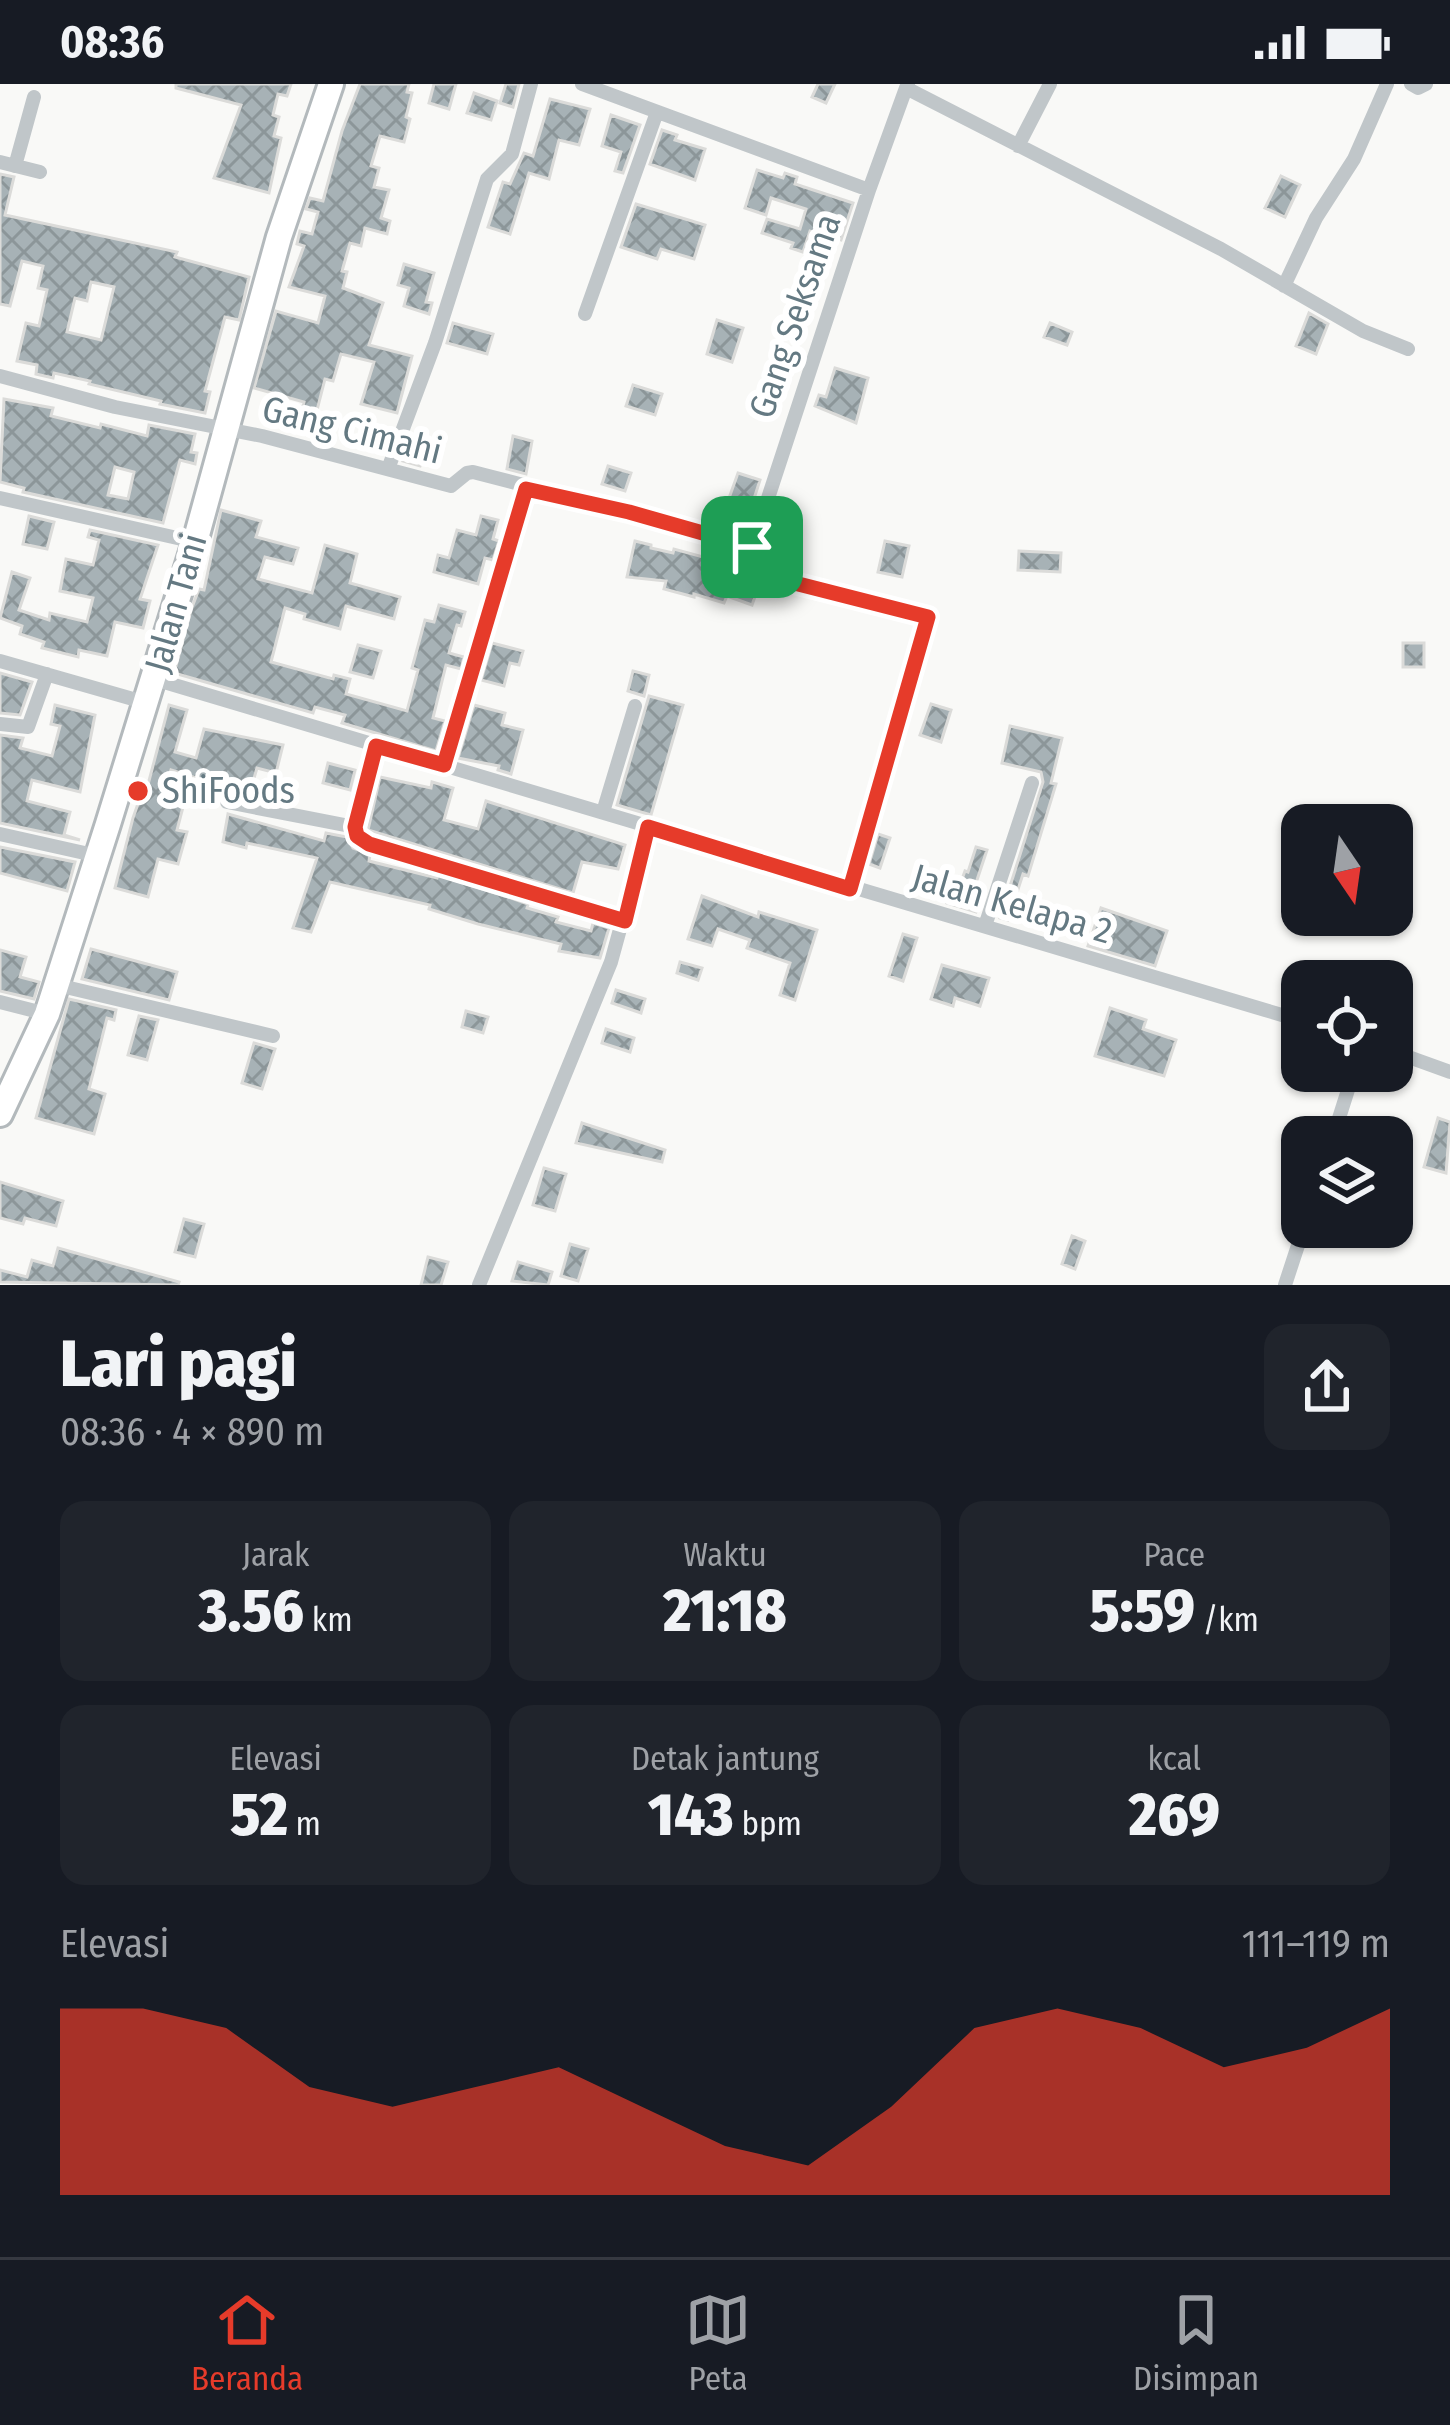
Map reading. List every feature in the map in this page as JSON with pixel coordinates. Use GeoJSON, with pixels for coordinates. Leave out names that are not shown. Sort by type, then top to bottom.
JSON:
{"type":"FeatureCollection","features":[{"type":"Feature","properties":{"kind":"highway","name":"Jalan Tani"},"geometry":{"type":"LineString","coordinates":[[0,1114],[57,985],[195,542],[279,237],[332,84]]}},
{"type":"Feature","properties":{"kind":"street"},"geometry":{"type":"LineString","coordinates":[[388,469],[435,343],[487,179],[512,154],[531,84]]}},
{"type":"Feature","properties":{"kind":"street","name":"Gang Seksama"},"geometry":{"type":"LineString","coordinates":[[582,84],[869,190],[752,547]]}},
{"type":"Feature","properties":{"kind":"street"},"geometry":{"type":"LineString","coordinates":[[1018,146],[1050,84]]}},
{"type":"Feature","properties":{"kind":"street"},"geometry":{"type":"LineString","coordinates":[[1284,286],[1316,218],[1354,159],[1388,84]]}},
{"type":"Feature","properties":{"kind":"street"},"geometry":{"type":"LineString","coordinates":[[1411,84],[1418,88],[1426,84]]}},
{"type":"Feature","properties":{"kind":"street"},"geometry":{"type":"LineString","coordinates":[[869,190],[907,86],[1363,331],[1408,349]]}},
{"type":"Feature","properties":{"kind":"street"},"geometry":{"type":"LineString","coordinates":[[34,97],[8,164],[40,172]]}},
{"type":"Feature","properties":{"kind":"street"},"geometry":{"type":"LineString","coordinates":[[585,314],[657,112]]}},
{"type":"Feature","properties":{"kind":"street","name":"Gang Cimahi"},"geometry":{"type":"LineString","coordinates":[[0,376],[451,486],[473,472],[629,512],[752,547],[755,573],[928,617],[850,889]]}},
{"type":"Feature","properties":{"kind":"street"},"geometry":{"type":"LineString","coordinates":[[444,765],[526,489]]}},
{"type":"Feature","properties":{"kind":"street"},"geometry":{"type":"LineString","coordinates":[[0,498],[195,542]]}},
{"type":"Feature","properties":{"kind":"street","name":"Jalan Kelapa 2"},"geometry":{"type":"LineString","coordinates":[[0,661],[150,691],[376,746],[1281,1015]]}},
{"type":"Feature","properties":{"kind":"street"},"geometry":{"type":"LineString","coordinates":[[0,724],[28,728],[47,674]]}},
{"type":"Feature","properties":{"kind":"street"},"geometry":{"type":"LineString","coordinates":[[602,812],[635,706]]}},
{"type":"Feature","properties":{"kind":"street"},"geometry":{"type":"LineString","coordinates":[[355,827],[376,746]]}},
{"type":"Feature","properties":{"kind":"street"},"geometry":{"type":"LineString","coordinates":[[985,926],[1032,783]]}},
{"type":"Feature","properties":{"kind":"street"},"geometry":{"type":"LineString","coordinates":[[227,802],[355,827],[365,842],[625,921]]}},
{"type":"Feature","properties":{"kind":"street"},"geometry":{"type":"LineString","coordinates":[[478,1285],[597,999],[625,921],[648,827]]}},
{"type":"Feature","properties":{"kind":"street"},"geometry":{"type":"LineString","coordinates":[[0,834],[98,856]]}},
{"type":"Feature","properties":{"kind":"street"},"geometry":{"type":"LineString","coordinates":[[57,985],[273,1036]]}},
{"type":"Feature","properties":{"kind":"street"},"geometry":{"type":"LineString","coordinates":[[0,1001],[47,1014]]}},
{"type":"Feature","properties":{"kind":"street"},"geometry":{"type":"LineString","coordinates":[[1413,1059],[1450,1072]]}},
{"type":"Feature","properties":{"kind":"street"},"geometry":{"type":"LineString","coordinates":[[1285,1285],[1297,1248]]}},
{"type":"Feature","properties":{"kind":"building"},"geometry":{"type":"Polygon","coordinates":[[[176,84],[291,84],[287,96],[278,94],[273,115],[279,117],[274,136],[281,138],[269,193],[214,178],[241,105],[176,88],[176,84]]]}},
{"type":"Feature","properties":{"kind":"building"},"geometry":{"type":"Polygon","coordinates":[[[360,84],[409,84],[407,92],[412,93],[406,117],[410,119],[404,142],[380,136],[371,166],[379,168],[374,187],[389,190],[381,218],[390,221],[387,234],[365,228],[361,246],[350,243],[342,271],[347,272],[343,288],[383,303],[369,345],[412,356],[397,413],[361,404],[374,362],[341,354],[333,381],[325,379],[316,414],[325,416],[321,432],[298,426],[304,402],[254,388],[276,311],[318,323],[325,296],[289,287],[304,246],[297,244],[300,231],[312,234],[318,212],[306,209],[310,198],[323,201],[360,84]]]}},
{"type":"Feature","properties":{"kind":"building"},"geometry":{"type":"Polygon","coordinates":[[[434,84],[456,84],[449,109],[429,103],[434,84]]]}},
{"type":"Feature","properties":{"kind":"building"},"geometry":{"type":"Polygon","coordinates":[[[506,84],[519,84],[513,107],[500,103],[506,84]]]}},
{"type":"Feature","properties":{"kind":"building"},"geometry":{"type":"Polygon","coordinates":[[[818,84],[835,84],[826,103],[812,97],[818,84]]]}},
{"type":"Feature","properties":{"kind":"building"},"geometry":{"type":"Polygon","coordinates":[[[474,93],[497,101],[491,120],[467,113],[474,93]]]}},
{"type":"Feature","properties":{"kind":"building"},"geometry":{"type":"Polygon","coordinates":[[[550,99],[590,109],[579,145],[559,140],[549,179],[529,173],[510,234],[488,227],[503,182],[510,184],[524,153],[533,156],[550,99]]]}},
{"type":"Feature","properties":{"kind":"building"},"geometry":{"type":"Polygon","coordinates":[[[611,115],[640,125],[623,173],[615,171],[621,152],[602,146],[611,115]]]}},
{"type":"Feature","properties":{"kind":"building"},"geometry":{"type":"Polygon","coordinates":[[[662,130],[677,135],[675,140],[705,149],[695,180],[650,164],[662,130]]]}},
{"type":"Feature","properties":{"kind":"building"},"geometry":{"type":"Polygon","coordinates":[[[757,170],[797,177],[795,184],[853,203],[841,240],[810,231],[803,252],[791,248],[793,243],[762,233],[767,219],[800,229],[806,209],[771,198],[766,215],[745,208],[757,170]]]}},
{"type":"Feature","properties":{"kind":"building"},"geometry":{"type":"Polygon","coordinates":[[[0,174],[14,177],[5,215],[177,252],[175,257],[249,277],[239,320],[225,317],[205,391],[210,392],[205,413],[90,381],[36,374],[37,365],[17,361],[26,323],[39,326],[47,290],[38,288],[43,266],[22,261],[10,306],[0,304],[0,174]],[[91,282],[87,301],[75,298],[67,332],[101,340],[114,287],[91,282]]]}},
{"type":"Feature","properties":{"kind":"building"},"geometry":{"type":"Polygon","coordinates":[[[1281,176],[1300,185],[1285,217],[1265,208],[1281,176]]]}},
{"type":"Feature","properties":{"kind":"building"},"geometry":{"type":"Polygon","coordinates":[[[636,204],[705,225],[694,259],[661,249],[657,259],[621,247],[636,204]]]}},
{"type":"Feature","properties":{"kind":"building"},"geometry":{"type":"Polygon","coordinates":[[[404,264],[434,273],[426,302],[432,303],[429,314],[404,306],[409,288],[398,285],[404,264]]]}},
{"type":"Feature","properties":{"kind":"building"},"geometry":{"type":"Polygon","coordinates":[[[1309,313],[1328,324],[1316,354],[1296,346],[1309,313]]]}},
{"type":"Feature","properties":{"kind":"building"},"geometry":{"type":"Polygon","coordinates":[[[717,320],[743,328],[732,362],[707,354],[717,320]]]}},
{"type":"Feature","properties":{"kind":"building"},"geometry":{"type":"Polygon","coordinates":[[[453,323],[493,334],[487,354],[447,343],[453,323]]]}},
{"type":"Feature","properties":{"kind":"building"},"geometry":{"type":"Polygon","coordinates":[[[1050,323],[1072,332],[1067,345],[1044,337],[1050,323]]]}},
{"type":"Feature","properties":{"kind":"building"},"geometry":{"type":"Polygon","coordinates":[[[835,368],[868,378],[856,423],[815,406],[819,395],[826,397],[835,368]]]}},
{"type":"Feature","properties":{"kind":"building"},"geometry":{"type":"Polygon","coordinates":[[[633,385],[662,394],[655,415],[626,406],[633,385]]]}},
{"type":"Feature","properties":{"kind":"building"},"geometry":{"type":"Polygon","coordinates":[[[4,399],[53,408],[51,416],[100,428],[101,424],[147,436],[149,425],[195,434],[191,452],[197,453],[195,464],[180,460],[163,523],[23,492],[24,488],[0,482],[4,399]],[[115,467],[108,495],[128,499],[134,472],[115,467]]]}},
{"type":"Feature","properties":{"kind":"building"},"geometry":{"type":"Polygon","coordinates":[[[513,436],[532,441],[526,474],[507,469],[513,436]]]}},
{"type":"Feature","properties":{"kind":"building"},"geometry":{"type":"Polygon","coordinates":[[[411,440],[426,444],[420,466],[403,461],[411,440]]]}},
{"type":"Feature","properties":{"kind":"building"},"geometry":{"type":"Polygon","coordinates":[[[608,466],[631,473],[625,491],[602,484],[608,466]]]}},
{"type":"Feature","properties":{"kind":"building"},"geometry":{"type":"Polygon","coordinates":[[[738,473],[760,480],[743,533],[719,526],[738,473]]]}},
{"type":"Feature","properties":{"kind":"building"},"geometry":{"type":"Polygon","coordinates":[[[221,510],[261,521],[256,537],[298,548],[293,564],[265,557],[258,579],[312,593],[325,545],[357,554],[350,583],[400,597],[394,619],[346,606],[340,629],[285,608],[271,662],[350,679],[346,694],[407,711],[425,620],[434,622],[439,605],[465,612],[449,653],[464,657],[461,669],[446,665],[433,718],[445,721],[436,751],[342,723],[345,715],[315,707],[313,713],[174,673],[191,610],[199,589],[204,590],[221,510]]]}},
{"type":"Feature","properties":{"kind":"building"},"geometry":{"type":"Polygon","coordinates":[[[29,516],[54,522],[47,549],[23,544],[29,516]]]}},
{"type":"Feature","properties":{"kind":"building"},"geometry":{"type":"Polygon","coordinates":[[[481,516],[498,520],[493,539],[499,541],[493,560],[485,558],[478,584],[434,572],[438,555],[449,558],[457,530],[476,535],[481,516]]]}},
{"type":"Feature","properties":{"kind":"building"},"geometry":{"type":"Polygon","coordinates":[[[90,530],[158,545],[140,599],[150,601],[143,628],[115,622],[107,656],[79,650],[78,657],[42,648],[44,642],[20,634],[22,626],[0,618],[12,572],[30,578],[19,610],[49,620],[50,613],[87,622],[93,598],[60,591],[66,559],[93,565],[99,540],[88,537],[90,530]]]}},
{"type":"Feature","properties":{"kind":"building"},"geometry":{"type":"Polygon","coordinates":[[[635,541],[714,560],[718,549],[732,553],[723,581],[757,591],[752,605],[727,596],[724,603],[694,597],[664,589],[666,581],[627,577],[635,541]]]}},
{"type":"Feature","properties":{"kind":"building"},"geometry":{"type":"Polygon","coordinates":[[[885,541],[909,546],[902,577],[878,572],[885,541]]]}},
{"type":"Feature","properties":{"kind":"building"},"geometry":{"type":"Polygon","coordinates":[[[1019,551],[1061,553],[1060,572],[1018,570],[1019,551]]]}},
{"type":"Feature","properties":{"kind":"building"},"geometry":{"type":"Polygon","coordinates":[[[492,643],[523,651],[519,665],[510,663],[504,686],[481,680],[492,643]]]}},
{"type":"Feature","properties":{"kind":"building"},"geometry":{"type":"Polygon","coordinates":[[[1403,643],[1424,643],[1424,667],[1403,667],[1403,643]]]}},
{"type":"Feature","properties":{"kind":"building"},"geometry":{"type":"Polygon","coordinates":[[[358,645],[381,651],[373,678],[350,672],[358,645]]]}},
{"type":"Feature","properties":{"kind":"building"},"geometry":{"type":"Polygon","coordinates":[[[633,671],[649,675],[644,696],[628,691],[633,671]]]}},
{"type":"Feature","properties":{"kind":"building"},"geometry":{"type":"Polygon","coordinates":[[[0,673],[32,682],[20,715],[0,713],[0,673]]]}},
{"type":"Feature","properties":{"kind":"building"},"geometry":{"type":"Polygon","coordinates":[[[649,696],[683,705],[651,815],[617,805],[649,696]]]}},
{"type":"Feature","properties":{"kind":"building"},"geometry":{"type":"Polygon","coordinates":[[[931,704],[951,710],[941,742],[920,735],[931,704]]]}},
{"type":"Feature","properties":{"kind":"building"},"geometry":{"type":"Polygon","coordinates":[[[55,705],[95,715],[80,792],[32,780],[27,801],[70,812],[64,835],[80,840],[0,823],[0,735],[23,738],[20,748],[52,756],[60,726],[51,724],[55,705]]]}},
{"type":"Feature","properties":{"kind":"building"},"geometry":{"type":"Polygon","coordinates":[[[169,705],[187,710],[175,752],[196,758],[204,729],[283,745],[276,773],[257,768],[249,795],[171,770],[162,801],[183,807],[177,830],[187,832],[178,864],[158,859],[148,897],[115,888],[169,705]]]}},
{"type":"Feature","properties":{"kind":"building"},"geometry":{"type":"Polygon","coordinates":[[[474,705],[505,713],[502,725],[523,730],[511,774],[498,770],[499,766],[458,758],[474,705]]]}},
{"type":"Feature","properties":{"kind":"building"},"geometry":{"type":"Polygon","coordinates":[[[1010,726],[1062,738],[1051,783],[1056,784],[1028,876],[1023,874],[1008,920],[1000,918],[1043,782],[1041,772],[1002,763],[1010,726]]]}},
{"type":"Feature","properties":{"kind":"building"},"geometry":{"type":"Polygon","coordinates":[[[328,763],[355,770],[350,790],[323,783],[328,763]]]}},
{"type":"Feature","properties":{"kind":"building"},"geometry":{"type":"Polygon","coordinates":[[[380,777],[453,788],[444,820],[478,829],[486,801],[625,845],[618,869],[582,862],[573,893],[368,830],[380,777]]]}},
{"type":"Feature","properties":{"kind":"building"},"geometry":{"type":"Polygon","coordinates":[[[228,814],[324,841],[326,833],[347,837],[353,848],[370,854],[369,861],[438,875],[508,897],[558,917],[556,922],[591,931],[593,923],[609,928],[600,958],[559,951],[561,944],[478,924],[429,909],[430,905],[330,882],[311,932],[293,928],[317,858],[223,842],[228,814]]]}},
{"type":"Feature","properties":{"kind":"building"},"geometry":{"type":"Polygon","coordinates":[[[878,834],[890,838],[880,868],[869,864],[878,834]]]}},
{"type":"Feature","properties":{"kind":"building"},"geometry":{"type":"Polygon","coordinates":[[[0,847],[75,862],[67,891],[0,873],[0,847]]]}},
{"type":"Feature","properties":{"kind":"building"},"geometry":{"type":"Polygon","coordinates":[[[976,847],[987,850],[975,886],[985,890],[976,912],[947,903],[954,880],[961,882],[968,872],[976,847]]]}},
{"type":"Feature","properties":{"kind":"building"},"geometry":{"type":"Polygon","coordinates":[[[702,896],[758,917],[759,912],[817,930],[795,1000],[780,995],[790,963],[747,948],[750,940],[718,929],[712,946],[688,939],[702,896]]]}},
{"type":"Feature","properties":{"kind":"building"},"geometry":{"type":"Polygon","coordinates":[[[1101,908],[1167,931],[1155,966],[1088,946],[1101,908]]]}},
{"type":"Feature","properties":{"kind":"building"},"geometry":{"type":"Polygon","coordinates":[[[903,934],[917,938],[903,981],[889,976],[903,934]]]}},
{"type":"Feature","properties":{"kind":"building"},"geometry":{"type":"Polygon","coordinates":[[[91,949],[177,972],[169,1000],[82,979],[91,949]]]}},
{"type":"Feature","properties":{"kind":"building"},"geometry":{"type":"Polygon","coordinates":[[[0,950],[26,957],[20,977],[39,982],[34,999],[0,991],[0,950]]]}},
{"type":"Feature","properties":{"kind":"building"},"geometry":{"type":"Polygon","coordinates":[[[680,962],[702,968],[698,980],[677,973],[680,962]]]}},
{"type":"Feature","properties":{"kind":"building"},"geometry":{"type":"Polygon","coordinates":[[[942,965],[989,978],[980,1006],[955,998],[953,1006],[931,999],[942,965]]]}},
{"type":"Feature","properties":{"kind":"building"},"geometry":{"type":"Polygon","coordinates":[[[616,990],[645,999],[641,1013],[612,1003],[616,990]]]}},
{"type":"Feature","properties":{"kind":"building"},"geometry":{"type":"Polygon","coordinates":[[[69,999],[116,1010],[114,1020],[107,1018],[89,1089],[105,1094],[94,1134],[36,1118],[69,999]]]}},
{"type":"Feature","properties":{"kind":"building"},"geometry":{"type":"Polygon","coordinates":[[[1110,1008],[1146,1020],[1143,1029],[1176,1040],[1164,1076],[1095,1056],[1110,1008]]]}},
{"type":"Feature","properties":{"kind":"building"},"geometry":{"type":"Polygon","coordinates":[[[466,1011],[488,1017],[483,1033],[462,1027],[466,1011]]]}},
{"type":"Feature","properties":{"kind":"building"},"geometry":{"type":"Polygon","coordinates":[[[139,1016],[158,1020],[147,1060],[128,1055],[139,1016]]]}},
{"type":"Feature","properties":{"kind":"building"},"geometry":{"type":"Polygon","coordinates":[[[606,1029],[634,1038],[630,1052],[602,1043],[606,1029]]]}},
{"type":"Feature","properties":{"kind":"building"},"geometry":{"type":"Polygon","coordinates":[[[254,1043],[275,1049],[262,1089],[242,1083],[254,1043]]]}},
{"type":"Feature","properties":{"kind":"building"},"geometry":{"type":"Polygon","coordinates":[[[1438,1118],[1450,1122],[1446,1173],[1424,1167],[1438,1118]]]}},
{"type":"Feature","properties":{"kind":"building"},"geometry":{"type":"Polygon","coordinates":[[[582,1123],[665,1150],[662,1162],[576,1143],[582,1123]]]}},
{"type":"Feature","properties":{"kind":"building"},"geometry":{"type":"Polygon","coordinates":[[[544,1168],[566,1174],[555,1211],[533,1205],[544,1168]]]}},
{"type":"Feature","properties":{"kind":"building"},"geometry":{"type":"Polygon","coordinates":[[[0,1182],[63,1201],[56,1226],[0,1218],[0,1182]]]}},
{"type":"Feature","properties":{"kind":"building"},"geometry":{"type":"Polygon","coordinates":[[[184,1219],[204,1224],[195,1257],[175,1252],[184,1219]]]}},
{"type":"Feature","properties":{"kind":"building"},"geometry":{"type":"Polygon","coordinates":[[[1072,1236],[1085,1241],[1075,1269],[1062,1264],[1072,1236]]]}},
{"type":"Feature","properties":{"kind":"building"},"geometry":{"type":"Polygon","coordinates":[[[570,1244],[588,1249],[578,1281],[561,1276],[570,1244]]]}},
{"type":"Feature","properties":{"kind":"building"},"geometry":{"type":"Polygon","coordinates":[[[58,1248],[179,1282],[0,1282],[0,1270],[27,1277],[32,1260],[53,1266],[58,1248]]]}},
{"type":"Feature","properties":{"kind":"building"},"geometry":{"type":"Polygon","coordinates":[[[428,1257],[448,1262],[441,1285],[421,1285],[428,1257]]]}},
{"type":"Feature","properties":{"kind":"building"},"geometry":{"type":"Polygon","coordinates":[[[518,1262],[552,1272],[548,1285],[512,1281],[518,1262]]]}},
{"type":"Feature","properties":{"kind":"place","name":"ShiFoods"},"geometry":{"type":"Point","coordinates":[138,791]}},
{"type":"Feature","properties":{"kind":"route"},"geometry":{"type":"LineString","coordinates":[[526,489],[752,547],[755,573],[928,617],[850,889],[648,827],[625,921],[369,844],[357,836],[355,827],[376,746],[444,765],[526,489]]}}]}
